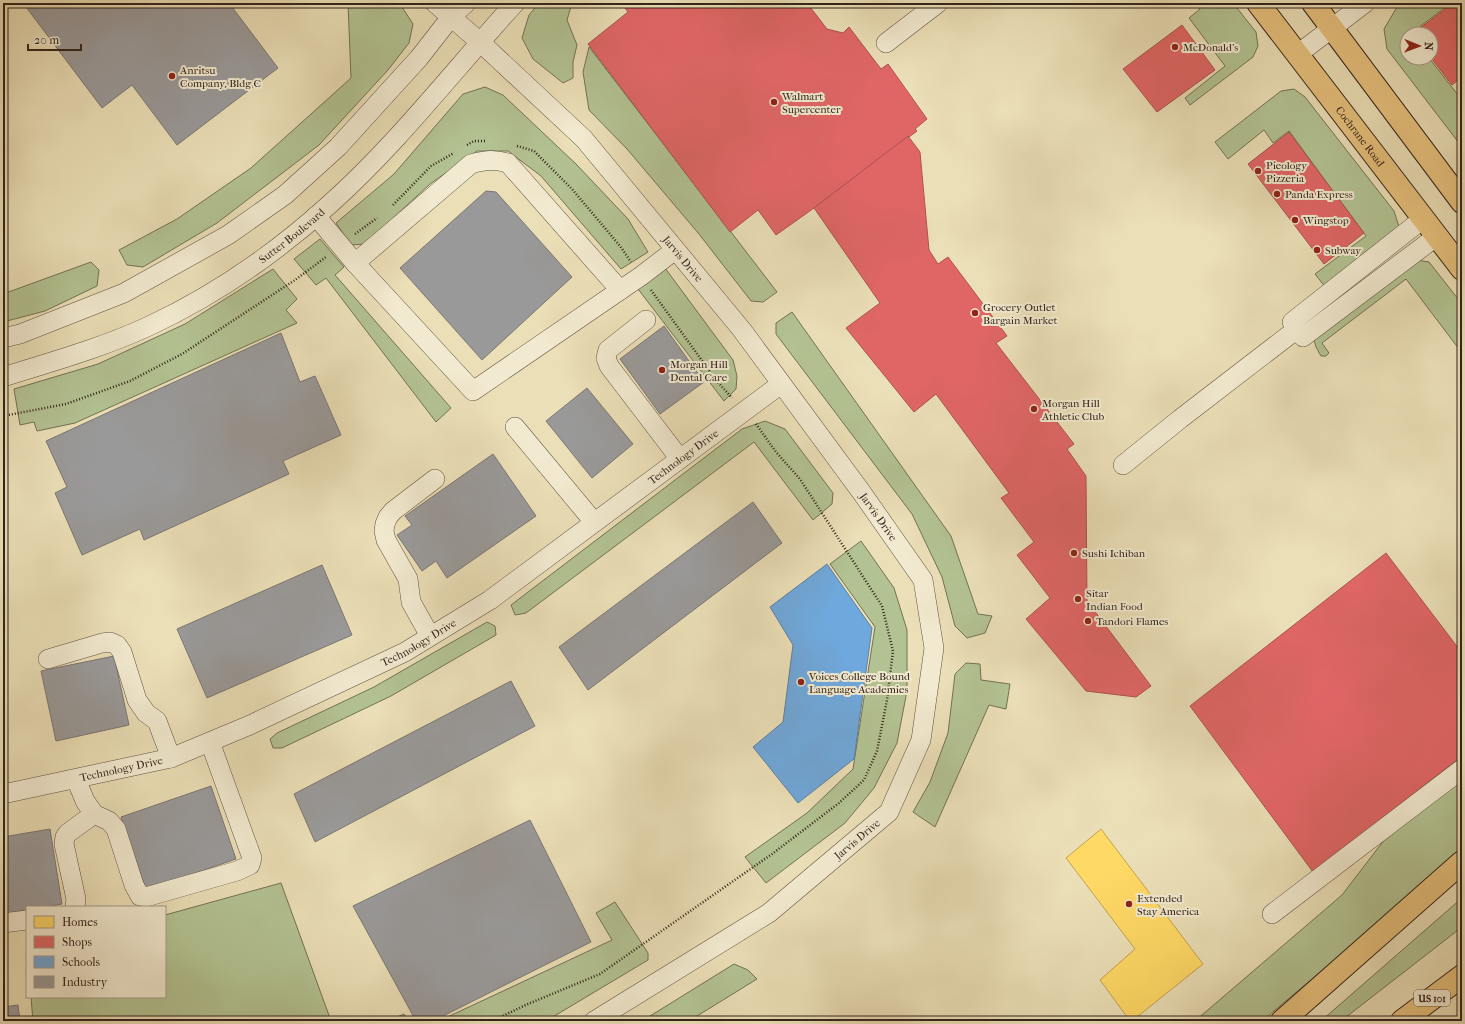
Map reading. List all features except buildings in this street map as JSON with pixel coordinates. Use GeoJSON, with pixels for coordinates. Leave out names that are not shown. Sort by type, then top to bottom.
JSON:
{"type":"FeatureCollection","features":[{"type":"Feature","properties":{"kind":"main road","name":"Cochrane Road"},"geometry":{"type":"LineString","coordinates":[[1258,3],[1462,269]]}},
{"type":"Feature","properties":{"kind":"main road"},"geometry":{"type":"LineString","coordinates":[[1312,3],[1462,202]]}},
{"type":"Feature","properties":{"kind":"main road"},"geometry":{"type":"LineString","coordinates":[[1282,1021],[1462,862]]}},
{"type":"Feature","properties":{"kind":"main road","name":"US 101"},"geometry":{"type":"LineString","coordinates":[[1402,1021],[1462,976]]}},
{"type":"Feature","properties":{"kind":"street","name":"Jarvis Drive"},"geometry":{"type":"LineString","coordinates":[[435,3],[480,42],[584,139],[742,330],[862,493],[922,580],[934,648],[921,740],[889,812],[769,913],[594,1021]]}},
{"type":"Feature","properties":{"kind":"street"},"geometry":{"type":"LineString","coordinates":[[3,338],[20,334],[124,293],[228,235],[285,195],[338,147],[419,58],[451,17],[466,3]]}},
{"type":"Feature","properties":{"kind":"street","name":"Sutter Boulevard"},"geometry":{"type":"LineString","coordinates":[[3,377],[93,349],[147,327],[194,303],[235,278],[274,250],[331,203],[381,154],[515,3]]}},
{"type":"Feature","properties":{"kind":"street"},"geometry":{"type":"LineString","coordinates":[[886,43],[938,3]]}},
{"type":"Feature","properties":{"kind":"street"},"geometry":{"type":"LineString","coordinates":[[1298,54],[1365,3]]}},
{"type":"Feature","properties":{"kind":"street"},"geometry":{"type":"LineString","coordinates":[[355,263],[471,164],[486,160],[498,160],[508,164],[620,290]]}},
{"type":"Feature","properties":{"kind":"street"},"geometry":{"type":"LineString","coordinates":[[316,216],[355,263],[473,391],[676,250]]}},
{"type":"Feature","properties":{"kind":"street"},"geometry":{"type":"LineString","coordinates":[[1298,329],[1424,218]]}},
{"type":"Feature","properties":{"kind":"street"},"geometry":{"type":"LineString","coordinates":[[1123,465],[1180,419],[1298,329],[1437,236]]}},
{"type":"Feature","properties":{"kind":"street"},"geometry":{"type":"LineString","coordinates":[[646,320],[608,350],[606,358],[609,366],[680,459]]}},
{"type":"Feature","properties":{"kind":"street","name":"Technology Drive"},"geometry":{"type":"LineString","coordinates":[[3,794],[171,758],[250,726],[398,655],[490,600],[781,384]]}},
{"type":"Feature","properties":{"kind":"street"},"geometry":{"type":"LineString","coordinates":[[515,428],[594,522]]}},
{"type":"Feature","properties":{"kind":"street"},"geometry":{"type":"LineString","coordinates":[[430,636],[411,602],[408,579],[386,540],[384,531],[388,517],[393,511],[435,479]]}},
{"type":"Feature","properties":{"kind":"street"},"geometry":{"type":"LineString","coordinates":[[48,659],[102,643],[110,642],[117,645],[122,652],[137,700],[146,714],[157,721],[171,758]]}},
{"type":"Feature","properties":{"kind":"street"},"geometry":{"type":"LineString","coordinates":[[76,779],[85,801],[94,814],[109,821],[116,829],[134,885],[140,896],[146,897],[237,871],[250,865],[252,858],[210,742]]}},
{"type":"Feature","properties":{"kind":"street"},"geometry":{"type":"LineString","coordinates":[[1272,914],[1462,770]]}},
{"type":"Feature","properties":{"kind":"street"},"geometry":{"type":"LineString","coordinates":[[75,906],[76,899],[64,844],[65,838],[68,833],[94,814]]}},
{"type":"Feature","properties":{"kind":"street"},"geometry":{"type":"LineString","coordinates":[[3,923],[26,920]]}},
{"type":"Feature","properties":{"kind":"green space"},"geometry":{"type":"Polygon","coordinates":[[[348,3],[396,3],[402,7],[413,24],[409,43],[388,70],[319,145],[217,223],[143,267],[127,265],[119,250],[177,219],[251,168],[351,78],[348,3]]]}},
{"type":"Feature","properties":{"kind":"green space"},"geometry":{"type":"Polygon","coordinates":[[[539,3],[572,3],[567,20],[577,45],[573,62],[573,78],[563,83],[533,59],[522,38],[529,15],[539,3]]]}},
{"type":"Feature","properties":{"kind":"green space"},"geometry":{"type":"Polygon","coordinates":[[[1196,3],[1233,3],[1256,32],[1258,46],[1253,57],[1190,105],[1185,98],[1225,66],[1189,18],[1200,9],[1196,3]]]}},
{"type":"Feature","properties":{"kind":"green space"},"geometry":{"type":"Polygon","coordinates":[[[1403,3],[1451,3],[1421,26],[1399,26],[1399,65],[1387,49],[1384,29],[1397,7],[1403,3]]]}},
{"type":"Feature","properties":{"kind":"green space"},"geometry":{"type":"Polygon","coordinates":[[[589,47],[777,292],[763,302],[751,301],[699,234],[627,149],[589,110],[583,72],[589,47]]]}},
{"type":"Feature","properties":{"kind":"green space"},"geometry":{"type":"Polygon","coordinates":[[[1400,66],[1435,66],[1462,100],[1462,147],[1400,66]]]}},
{"type":"Feature","properties":{"kind":"green space"},"geometry":{"type":"Polygon","coordinates":[[[485,87],[503,95],[576,164],[628,219],[648,252],[621,269],[541,176],[508,151],[477,151],[430,184],[365,244],[351,245],[336,223],[394,174],[463,94],[485,87]]]}},
{"type":"Feature","properties":{"kind":"green space"},"geometry":{"type":"Polygon","coordinates":[[[1294,89],[1305,97],[1394,211],[1399,227],[1326,288],[1315,274],[1366,236],[1289,131],[1273,143],[1264,130],[1228,159],[1215,142],[1281,91],[1294,89]]]}},
{"type":"Feature","properties":{"kind":"green space"},"geometry":{"type":"Polygon","coordinates":[[[320,239],[344,267],[335,275],[451,408],[436,422],[326,278],[316,285],[294,259],[320,239]]]}},
{"type":"Feature","properties":{"kind":"green space"},"geometry":{"type":"Polygon","coordinates":[[[1417,260],[1429,262],[1462,304],[1462,353],[1406,279],[1322,343],[1329,353],[1326,356],[1321,356],[1314,340],[1319,333],[1417,260]]]}},
{"type":"Feature","properties":{"kind":"green space"},"geometry":{"type":"Polygon","coordinates":[[[91,262],[99,270],[97,286],[45,311],[3,322],[3,294],[91,262]]]}},
{"type":"Feature","properties":{"kind":"green space"},"geometry":{"type":"Polygon","coordinates":[[[665,268],[733,360],[737,376],[736,389],[724,401],[638,289],[665,268]]]}},
{"type":"Feature","properties":{"kind":"green space"},"geometry":{"type":"Polygon","coordinates":[[[273,269],[297,299],[286,310],[297,323],[75,423],[37,431],[34,422],[20,425],[14,389],[98,364],[185,324],[273,269]]]}},
{"type":"Feature","properties":{"kind":"green space"},"geometry":{"type":"Polygon","coordinates":[[[792,312],[951,536],[978,614],[992,616],[985,633],[967,638],[955,626],[942,577],[912,514],[776,334],[776,323],[792,312]]]}},
{"type":"Feature","properties":{"kind":"green space"},"geometry":{"type":"Polygon","coordinates":[[[765,421],[785,429],[833,493],[832,504],[813,520],[754,442],[526,613],[515,615],[511,605],[742,429],[765,421]]]}},
{"type":"Feature","properties":{"kind":"green space"},"geometry":{"type":"Polygon","coordinates":[[[861,541],[894,588],[907,630],[907,691],[897,743],[874,788],[845,823],[766,883],[745,857],[807,813],[853,769],[875,627],[830,564],[861,541]]]}},
{"type":"Feature","properties":{"kind":"green space"},"geometry":{"type":"Polygon","coordinates":[[[487,622],[495,626],[496,635],[391,696],[282,748],[273,748],[270,739],[277,733],[374,687],[487,622]]]}},
{"type":"Feature","properties":{"kind":"green space"},"geometry":{"type":"Polygon","coordinates":[[[966,663],[980,664],[981,680],[1010,684],[1006,709],[989,705],[935,827],[913,812],[930,782],[948,733],[955,674],[966,663]]]}},
{"type":"Feature","properties":{"kind":"green space"},"geometry":{"type":"Polygon","coordinates":[[[1462,778],[1462,849],[1361,938],[1262,1021],[1195,1021],[1342,895],[1388,835],[1462,778]]]}},
{"type":"Feature","properties":{"kind":"green space"},"geometry":{"type":"Polygon","coordinates":[[[281,883],[331,1021],[33,1021],[31,998],[166,998],[166,915],[281,883]]]}},
{"type":"Feature","properties":{"kind":"green space"},"geometry":{"type":"Polygon","coordinates":[[[1462,898],[1462,927],[1341,1021],[1321,1021],[1462,898]]]}},
{"type":"Feature","properties":{"kind":"green space"},"geometry":{"type":"Polygon","coordinates":[[[615,902],[648,953],[648,960],[546,1021],[439,1021],[612,940],[596,913],[615,902]]]}},
{"type":"Feature","properties":{"kind":"green space"},"geometry":{"type":"Polygon","coordinates":[[[734,964],[748,970],[757,979],[689,1021],[642,1021],[734,964]]]}},
{"type":"Feature","properties":{"kind":"green space"},"geometry":{"type":"Polygon","coordinates":[[[404,1014],[407,1021],[388,1021],[404,1014]]]}},
{"type":"Feature","properties":{"kind":"place","name":"McDonald's"},"geometry":{"type":"Point","coordinates":[1175,47]}},
{"type":"Feature","properties":{"kind":"place","name":"Anritsu Company, Bldg C"},"geometry":{"type":"Point","coordinates":[172,76]}},
{"type":"Feature","properties":{"kind":"place","name":"Walmart Supercenter"},"geometry":{"type":"Point","coordinates":[774,102]}},
{"type":"Feature","properties":{"kind":"place","name":"Pieology Pizzeria"},"geometry":{"type":"Point","coordinates":[1258,171]}},
{"type":"Feature","properties":{"kind":"place","name":"Panda Express"},"geometry":{"type":"Point","coordinates":[1277,194]}},
{"type":"Feature","properties":{"kind":"place","name":"Wingstop"},"geometry":{"type":"Point","coordinates":[1295,220]}},
{"type":"Feature","properties":{"kind":"place","name":"Subway"},"geometry":{"type":"Point","coordinates":[1317,250]}},
{"type":"Feature","properties":{"kind":"place","name":"Grocery Outlet Bargain Market"},"geometry":{"type":"Point","coordinates":[975,313]}},
{"type":"Feature","properties":{"kind":"place","name":"Morgan Hill Dental Care"},"geometry":{"type":"Point","coordinates":[662,370]}},
{"type":"Feature","properties":{"kind":"place","name":"Morgan Hill Athletic Club"},"geometry":{"type":"Point","coordinates":[1034,409]}},
{"type":"Feature","properties":{"kind":"place","name":"Sushi Ichiban"},"geometry":{"type":"Point","coordinates":[1074,553]}},
{"type":"Feature","properties":{"kind":"place","name":"Sitar Indian Food"},"geometry":{"type":"Point","coordinates":[1078,599]}},
{"type":"Feature","properties":{"kind":"place","name":"Tandori Flames"},"geometry":{"type":"Point","coordinates":[1088,621]}},
{"type":"Feature","properties":{"kind":"place","name":"Voices College Bound Language Academies"},"geometry":{"type":"Point","coordinates":[801,682]}},
{"type":"Feature","properties":{"kind":"place","name":"Extended Stay America"},"geometry":{"type":"Point","coordinates":[1129,904]}}]}
